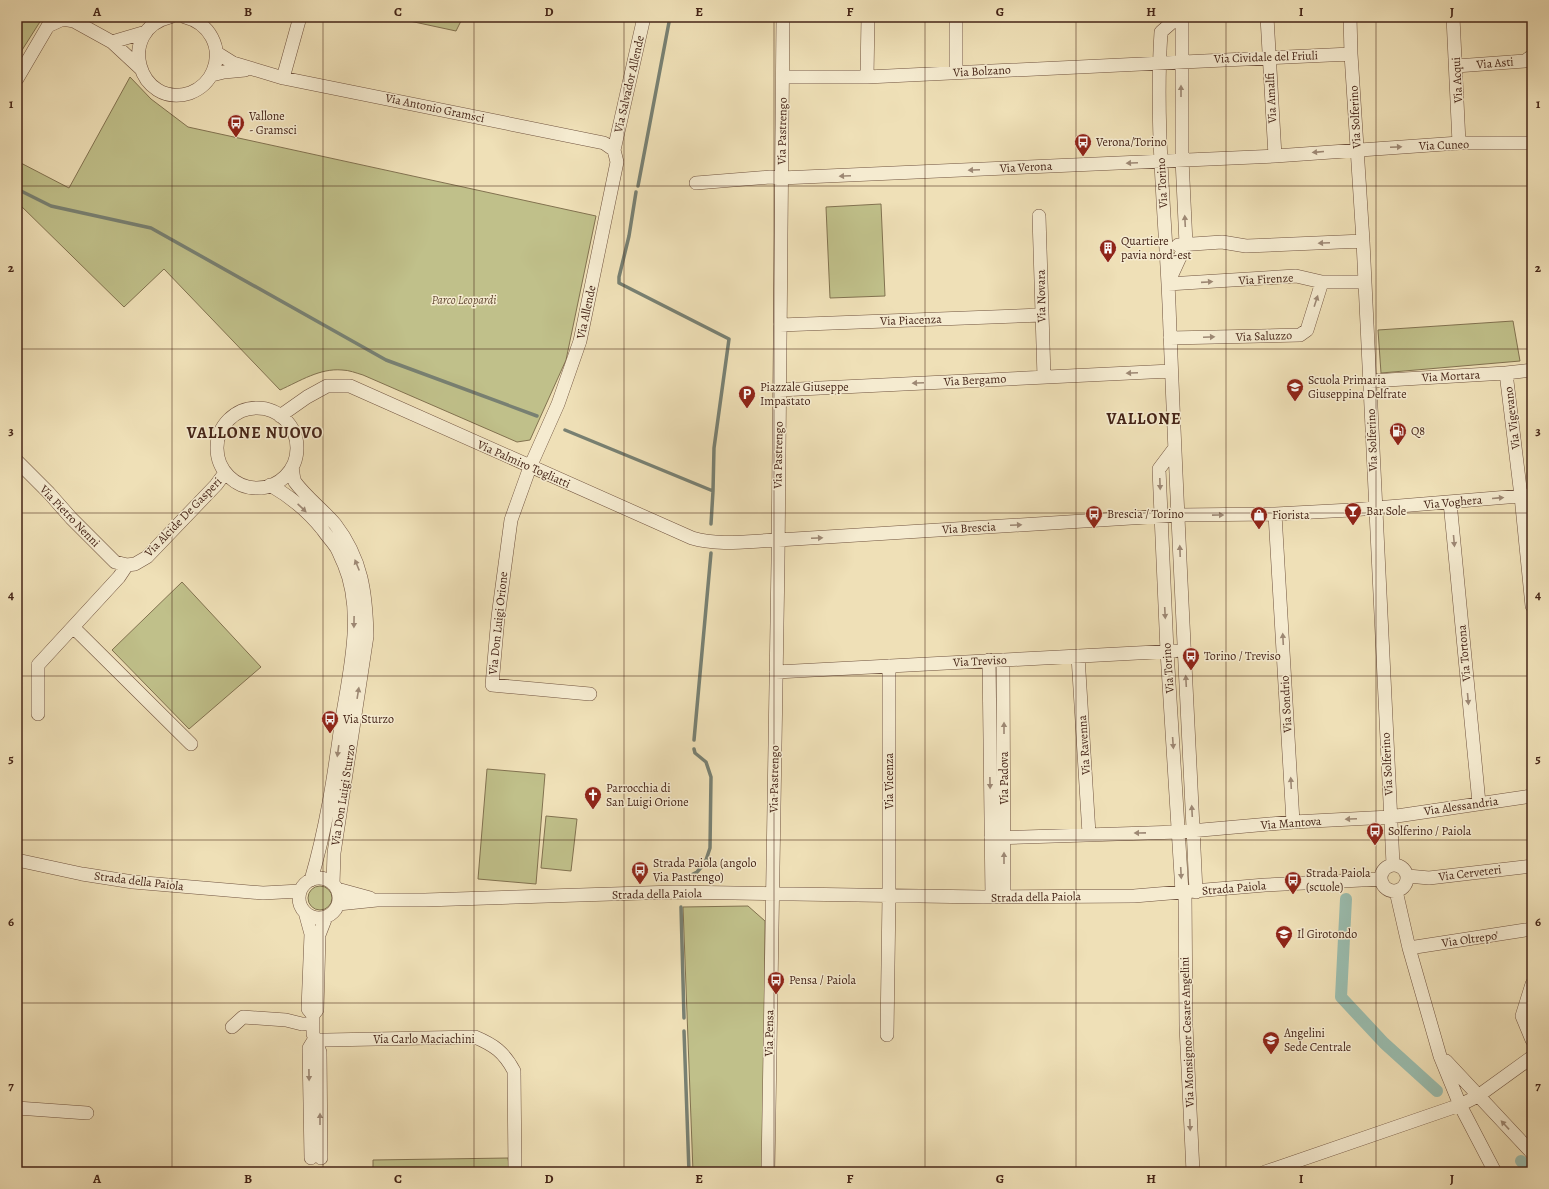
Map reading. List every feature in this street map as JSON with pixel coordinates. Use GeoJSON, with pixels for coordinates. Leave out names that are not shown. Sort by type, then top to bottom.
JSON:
{"type":"FeatureCollection","features":[{"type":"Feature","properties":{"kind":"street"},"geometry":{"type":"LineString","coordinates":[[112,42],[146,32],[156,23],[170,17]]}},
{"type":"Feature","properties":{"kind":"street"},"geometry":{"type":"LineString","coordinates":[[284,78],[300,17]]}},
{"type":"Feature","properties":{"kind":"street","name":"Via Salvador Allende"},"geometry":{"type":"LineString","coordinates":[[614,150],[644,17]]}},
{"type":"Feature","properties":{"kind":"street","name":"Via Pastrengo"},"geometry":{"type":"LineString","coordinates":[[772,894],[778,540],[783,17]]}},
{"type":"Feature","properties":{"kind":"street"},"geometry":{"type":"LineString","coordinates":[[867,77],[868,17]]}},
{"type":"Feature","properties":{"kind":"street"},"geometry":{"type":"LineString","coordinates":[[956,17],[956,72]]}},
{"type":"Feature","properties":{"kind":"street","name":"Via Torino"},"geometry":{"type":"LineString","coordinates":[[1178,17],[1161,32],[1159,62],[1161,161],[1193,830],[1188,892]]}},
{"type":"Feature","properties":{"kind":"street","name":"Via Torino"},"geometry":{"type":"LineString","coordinates":[[1168,284],[1186,244],[1182,159],[1182,17]]}},
{"type":"Feature","properties":{"kind":"street","name":"Via Amalfi"},"geometry":{"type":"LineString","coordinates":[[1267,17],[1275,156]]}},
{"type":"Feature","properties":{"kind":"street","name":"Via Solferino"},"geometry":{"type":"LineString","coordinates":[[1350,17],[1363,241],[1393,864]]}},
{"type":"Feature","properties":{"kind":"street","name":"Via Acqui"},"geometry":{"type":"LineString","coordinates":[[1453,17],[1459,143]]}},
{"type":"Feature","properties":{"kind":"street"},"geometry":{"type":"LineString","coordinates":[[17,79],[48,26],[63,18],[74,21],[112,42],[140,68],[149,83],[158,89],[168,94],[176,95],[193,92],[207,82],[212,75],[216,64],[217,53],[215,42],[210,32],[202,24],[190,18]]}},
{"type":"Feature","properties":{"kind":"street"},"geometry":{"type":"LineString","coordinates":[[140,68],[138,58],[139,49],[146,32]]}},
{"type":"Feature","properties":{"kind":"street","name":"Via Antonio Gramsci"},"geometry":{"type":"LineString","coordinates":[[217,53],[233,63],[284,78],[604,143],[614,150]]}},
{"type":"Feature","properties":{"kind":"street","name":"Via Cividale del Friuli"},"geometry":{"type":"LineString","coordinates":[[1182,61],[1351,54]]}},
{"type":"Feature","properties":{"kind":"street","name":"Via Asti"},"geometry":{"type":"LineString","coordinates":[[1456,66],[1524,61],[1532,56]]}},
{"type":"Feature","properties":{"kind":"street","name":"Via Bolzano"},"geometry":{"type":"LineString","coordinates":[[783,77],[867,77],[1182,61]]}},
{"type":"Feature","properties":{"kind":"street","name":"Via Antonio Gramsci"},"geometry":{"type":"LineString","coordinates":[[212,75],[224,72],[255,69]]}},
{"type":"Feature","properties":{"kind":"street","name":"Via Cuneo"},"geometry":{"type":"LineString","coordinates":[[1357,149],[1459,143],[1532,143]]}},
{"type":"Feature","properties":{"kind":"street","name":"Via Verona"},"geometry":{"type":"LineString","coordinates":[[696,183],[770,177],[781,178],[1275,156],[1357,149]]}},
{"type":"Feature","properties":{"kind":"street","name":"Via Allende"},"geometry":{"type":"LineString","coordinates":[[530,467],[558,404],[580,340],[617,162],[614,150]]}},
{"type":"Feature","properties":{"kind":"street","name":"Via Novara"},"geometry":{"type":"LineString","coordinates":[[1039,216],[1044,377]]}},
{"type":"Feature","properties":{"kind":"street"},"geometry":{"type":"LineString","coordinates":[[1166,245],[1222,242],[1246,246],[1363,241]]}},
{"type":"Feature","properties":{"kind":"street","name":"Via Firenze"},"geometry":{"type":"LineString","coordinates":[[1168,284],[1296,276],[1322,282],[1364,282]]}},
{"type":"Feature","properties":{"kind":"street","name":"Via Saluzzo"},"geometry":{"type":"LineString","coordinates":[[1170,338],[1300,335],[1307,330],[1322,282]]}},
{"type":"Feature","properties":{"kind":"street","name":"Via Piacenza"},"geometry":{"type":"LineString","coordinates":[[780,325],[1042,315]]}},
{"type":"Feature","properties":{"kind":"street","name":"Via Mortara"},"geometry":{"type":"LineString","coordinates":[[1370,381],[1506,373],[1532,370]]}},
{"type":"Feature","properties":{"kind":"street","name":"Via Bergamo"},"geometry":{"type":"LineString","coordinates":[[779,390],[1171,371]]}},
{"type":"Feature","properties":{"kind":"street","name":"Via Vigevano"},"geometry":{"type":"LineString","coordinates":[[1506,373],[1527,496],[1532,606]]}},
{"type":"Feature","properties":{"kind":"street","name":"Via Palmiro Togliatti"},"geometry":{"type":"LineString","coordinates":[[280,416],[307,397],[327,386],[350,386],[692,538],[715,542],[778,540]]}},
{"type":"Feature","properties":{"kind":"street"},"geometry":{"type":"LineString","coordinates":[[253,409],[267,410],[280,416],[290,426],[295,440],[296,454],[292,467],[283,478],[270,485],[258,488],[238,483],[225,472],[219,460],[217,446],[220,432],[228,420],[240,412],[253,409]]}},
{"type":"Feature","properties":{"kind":"street","name":"Via Torino"},"geometry":{"type":"LineString","coordinates":[[1174,449],[1159,469],[1167,651],[1179,832],[1188,892]]}},
{"type":"Feature","properties":{"kind":"street","name":"Via Pietro Nenni"},"geometry":{"type":"LineString","coordinates":[[17,461],[115,562],[127,565]]}},
{"type":"Feature","properties":{"kind":"street","name":"Via Don Luigi Sturzo"},"geometry":{"type":"LineString","coordinates":[[292,467],[295,481],[335,525],[350,549],[362,578],[366,609],[367,636],[334,853],[335,886]]}},
{"type":"Feature","properties":{"kind":"street","name":"Via Don Luigi Orione"},"geometry":{"type":"LineString","coordinates":[[530,467],[511,520],[500,601],[492,685],[590,694]]}},
{"type":"Feature","properties":{"kind":"street","name":"Via Alcide De Gasperi"},"geometry":{"type":"LineString","coordinates":[[127,565],[135,564],[147,557],[216,485],[225,472]]}},
{"type":"Feature","properties":{"kind":"street","name":"Via Don Luigi Sturzo"},"geometry":{"type":"LineString","coordinates":[[270,485],[287,495],[303,508],[337,548],[347,571],[353,592],[355,613],[354,634],[334,774],[320,850],[311,880]]}},
{"type":"Feature","properties":{"kind":"street","name":"Via Voghera"},"geometry":{"type":"LineString","coordinates":[[1275,514],[1375,509],[1527,496]]}},
{"type":"Feature","properties":{"kind":"street","name":"Via Tortona"},"geometry":{"type":"LineString","coordinates":[[1450,502],[1479,803]]}},
{"type":"Feature","properties":{"kind":"street","name":"Via Brescia"},"geometry":{"type":"LineString","coordinates":[[778,540],[1179,515],[1275,514]]}},
{"type":"Feature","properties":{"kind":"street","name":"Via Sondrio"},"geometry":{"type":"LineString","coordinates":[[1275,514],[1293,822]]}},
{"type":"Feature","properties":{"kind":"street"},"geometry":{"type":"LineString","coordinates":[[38,714],[38,665],[119,577],[127,565]]}},
{"type":"Feature","properties":{"kind":"street"},"geometry":{"type":"LineString","coordinates":[[73,627],[191,744]]}},
{"type":"Feature","properties":{"kind":"street","name":"Via Treviso"},"geometry":{"type":"LineString","coordinates":[[776,672],[1184,650]]}},
{"type":"Feature","properties":{"kind":"street","name":"Via Ravenna"},"geometry":{"type":"LineString","coordinates":[[1078,656],[1090,834]]}},
{"type":"Feature","properties":{"kind":"street","name":"Via Padova"},"geometry":{"type":"LineString","coordinates":[[989,660],[991,838],[998,897]]}},
{"type":"Feature","properties":{"kind":"street","name":"Via Padova"},"geometry":{"type":"LineString","coordinates":[[998,897],[1004,837],[1003,660]]}},
{"type":"Feature","properties":{"kind":"street","name":"Via Vicenza"},"geometry":{"type":"LineString","coordinates":[[889,666],[889,896]]}},
{"type":"Feature","properties":{"kind":"street","name":"Via Alessandria"},"geometry":{"type":"LineString","coordinates":[[1390,817],[1532,796]]}},
{"type":"Feature","properties":{"kind":"street","name":"Via Mantova"},"geometry":{"type":"LineString","coordinates":[[1179,832],[1293,822],[1390,817]]}},
{"type":"Feature","properties":{"kind":"street"},"geometry":{"type":"LineString","coordinates":[[991,838],[1179,832]]}},
{"type":"Feature","properties":{"kind":"street","name":"Strada della Paiola"},"geometry":{"type":"LineString","coordinates":[[17,860],[82,874],[133,882],[263,893],[300,890]]}},
{"type":"Feature","properties":{"kind":"street"},"geometry":{"type":"LineString","coordinates":[[1393,864],[1403,867],[1408,876],[1405,886],[1396,891],[1386,889],[1381,879],[1384,869],[1393,864]]}},
{"type":"Feature","properties":{"kind":"street","name":"Via Cerveteri"},"geometry":{"type":"LineString","coordinates":[[1408,876],[1429,878],[1532,866]]}},
{"type":"Feature","properties":{"kind":"street"},"geometry":{"type":"LineString","coordinates":[[303,909],[312,917],[318,918],[326,916],[335,910],[338,904],[339,894],[335,886],[326,880],[318,878],[311,880],[300,890],[299,898],[311,934],[308,1009],[313,1019]]}},
{"type":"Feature","properties":{"kind":"street","name":"Strada Paiola"},"geometry":{"type":"LineString","coordinates":[[1188,892],[1265,885],[1381,879]]}},
{"type":"Feature","properties":{"kind":"street","name":"Strada della Paiola"},"geometry":{"type":"LineString","coordinates":[[335,886],[377,900]]}},
{"type":"Feature","properties":{"kind":"street"},"geometry":{"type":"LineString","coordinates":[[1396,891],[1409,948],[1440,1056],[1460,1105],[1495,1172]]}},
{"type":"Feature","properties":{"kind":"street","name":"Strada della Paiola"},"geometry":{"type":"LineString","coordinates":[[338,904],[377,900],[424,900],[675,892],[998,897],[1134,896],[1188,892]]}},
{"type":"Feature","properties":{"kind":"street","name":"Via Monsignor Cesare Angelini"},"geometry":{"type":"LineString","coordinates":[[1188,892],[1185,960],[1186,1041],[1193,1172]]}},
{"type":"Feature","properties":{"kind":"street","name":"Strada della Paiola"},"geometry":{"type":"LineString","coordinates":[[263,893],[282,898],[303,909]]}},
{"type":"Feature","properties":{"kind":"street","name":"Via Pensa"},"geometry":{"type":"LineString","coordinates":[[768,1172],[772,894]]}},
{"type":"Feature","properties":{"kind":"street"},"geometry":{"type":"LineString","coordinates":[[887,1035],[889,896]]}},
{"type":"Feature","properties":{"kind":"street"},"geometry":{"type":"LineString","coordinates":[[316,1158],[309,1048],[315,1038],[312,1034],[313,1019],[317,1010],[319,935],[326,916]]}},
{"type":"Feature","properties":{"kind":"street","name":"Via Oltrepo'"},"geometry":{"type":"LineString","coordinates":[[1409,948],[1532,929]]}},
{"type":"Feature","properties":{"kind":"street"},"geometry":{"type":"LineString","coordinates":[[1532,984],[1522,1016],[1532,1040]]}},
{"type":"Feature","properties":{"kind":"street"},"geometry":{"type":"LineString","coordinates":[[232,1027],[243,1017],[286,1020],[302,1024],[313,1019]]}},
{"type":"Feature","properties":{"kind":"street","name":"Via Carlo Maciachini"},"geometry":{"type":"LineString","coordinates":[[315,1038],[319,1040],[327,1040],[475,1037],[491,1044],[508,1060],[514,1071],[515,1172]]}},
{"type":"Feature","properties":{"kind":"street"},"geometry":{"type":"LineString","coordinates":[[1440,1056],[1532,1153]]}},
{"type":"Feature","properties":{"kind":"street"},"geometry":{"type":"LineString","coordinates":[[1265,1172],[1460,1105],[1478,1096],[1532,1058]]}},
{"type":"Feature","properties":{"kind":"street"},"geometry":{"type":"LineString","coordinates":[[17,1108],[87,1113]]}},
{"type":"Feature","properties":{"kind":"green space"},"geometry":{"type":"Polygon","coordinates":[[[17,17],[43,17],[17,58],[17,17]]]}},
{"type":"Feature","properties":{"kind":"green space"},"geometry":{"type":"Polygon","coordinates":[[[391,17],[463,17],[456,31],[391,17]]]}},
{"type":"Feature","properties":{"kind":"green space","name":"Parco Leopardi"},"geometry":{"type":"Polygon","coordinates":[[[130,77],[151,99],[188,127],[596,216],[566,360],[530,440],[517,442],[363,375],[347,370],[334,370],[318,373],[280,390],[164,269],[124,307],[17,202],[17,161],[69,188],[130,77]]]}},
{"type":"Feature","properties":{"kind":"green space"},"geometry":{"type":"Polygon","coordinates":[[[881,204],[885,296],[830,298],[826,207],[881,204]]]}},
{"type":"Feature","properties":{"kind":"green space"},"geometry":{"type":"Polygon","coordinates":[[[1513,321],[1520,361],[1381,373],[1378,330],[1513,321]]]}},
{"type":"Feature","properties":{"kind":"green space"},"geometry":{"type":"Polygon","coordinates":[[[182,582],[261,667],[189,729],[112,650],[182,582]]]}},
{"type":"Feature","properties":{"kind":"green space"},"geometry":{"type":"Polygon","coordinates":[[[487,769],[545,774],[536,884],[478,879],[487,769]]]}},
{"type":"Feature","properties":{"kind":"green space"},"geometry":{"type":"Polygon","coordinates":[[[546,816],[577,819],[571,871],[541,868],[546,816]]]}},
{"type":"Feature","properties":{"kind":"green space"},"geometry":{"type":"Polygon","coordinates":[[[320,886],[329,889],[332,898],[329,907],[320,910],[311,907],[308,898],[311,889],[320,886]]]}},
{"type":"Feature","properties":{"kind":"green space"},"geometry":{"type":"Polygon","coordinates":[[[748,906],[765,921],[764,1172],[693,1172],[683,907],[748,906]]]}},
{"type":"Feature","properties":{"kind":"green space"},"geometry":{"type":"Polygon","coordinates":[[[508,1158],[510,1172],[373,1172],[373,1160],[508,1158]]]}},
{"type":"Feature","properties":{"kind":"waterway"},"geometry":{"type":"LineString","coordinates":[[638,186],[670,17]]}},
{"type":"Feature","properties":{"kind":"waterway"},"geometry":{"type":"LineString","coordinates":[[17,189],[51,206],[151,228],[386,360],[537,416]]}},
{"type":"Feature","properties":{"kind":"waterway"},"geometry":{"type":"LineString","coordinates":[[636,192],[619,283],[729,339],[714,448],[713,491]]}},
{"type":"Feature","properties":{"kind":"waterway"},"geometry":{"type":"LineString","coordinates":[[565,430],[713,491],[711,524]]}},
{"type":"Feature","properties":{"kind":"waterway"},"geometry":{"type":"LineString","coordinates":[[694,740],[711,553]]}},
{"type":"Feature","properties":{"kind":"waterway"},"geometry":{"type":"LineString","coordinates":[[682,880],[697,872],[705,863],[710,848],[711,777],[706,762],[695,753],[694,749]]}},
{"type":"Feature","properties":{"kind":"waterway"},"geometry":{"type":"LineString","coordinates":[[1346,899],[1341,997],[1384,1043],[1437,1091]]}},
{"type":"Feature","properties":{"kind":"waterway"},"geometry":{"type":"LineString","coordinates":[[681,907],[684,1018]]}},
{"type":"Feature","properties":{"kind":"waterway"},"geometry":{"type":"LineString","coordinates":[[684,1031],[689,1172]]}},
{"type":"Feature","properties":{"kind":"waterway"},"geometry":{"type":"LineString","coordinates":[[1521,1161],[1532,1172]]}},
{"type":"Feature","properties":{"kind":"place","name":"Vallone - Gramsci"},"geometry":{"type":"Point","coordinates":[236,138]}},
{"type":"Feature","properties":{"kind":"place","name":"Verona/Torino"},"geometry":{"type":"Point","coordinates":[1083,157]}},
{"type":"Feature","properties":{"kind":"place","name":"Quartiere pavia nord-est"},"geometry":{"type":"Point","coordinates":[1108,263]}},
{"type":"Feature","properties":{"kind":"place","name":"Scuola Primaria Giuseppina Delfrate"},"geometry":{"type":"Point","coordinates":[1295,402]}},
{"type":"Feature","properties":{"kind":"place","name":"Piazzale Giuseppe Impastato"},"geometry":{"type":"Point","coordinates":[747,409]}},
{"type":"Feature","properties":{"kind":"place","name":"Q8"},"geometry":{"type":"Point","coordinates":[1398,446]}},
{"type":"Feature","properties":{"kind":"place","name":"Bar Sole"},"geometry":{"type":"Point","coordinates":[1353,526]}},
{"type":"Feature","properties":{"kind":"place","name":"Brescia / Torino"},"geometry":{"type":"Point","coordinates":[1094,529]}},
{"type":"Feature","properties":{"kind":"place","name":"Fiorista"},"geometry":{"type":"Point","coordinates":[1259,530]}},
{"type":"Feature","properties":{"kind":"place","name":"Torino / Treviso"},"geometry":{"type":"Point","coordinates":[1191,671]}},
{"type":"Feature","properties":{"kind":"place","name":"Via Sturzo"},"geometry":{"type":"Point","coordinates":[330,734]}},
{"type":"Feature","properties":{"kind":"place","name":"Parrocchia di San Luigi Orione"},"geometry":{"type":"Point","coordinates":[593,810]}},
{"type":"Feature","properties":{"kind":"place","name":"Solferino / Paiola"},"geometry":{"type":"Point","coordinates":[1375,846]}},
{"type":"Feature","properties":{"kind":"place","name":"Strada Paiola (angolo Via Pastrengo)"},"geometry":{"type":"Point","coordinates":[640,885]}},
{"type":"Feature","properties":{"kind":"place","name":"Strada Paiola (scuole)"},"geometry":{"type":"Point","coordinates":[1293,895]}},
{"type":"Feature","properties":{"kind":"place","name":"Il Girotondo"},"geometry":{"type":"Point","coordinates":[1284,949]}},
{"type":"Feature","properties":{"kind":"place","name":"Pensa / Paiola"},"geometry":{"type":"Point","coordinates":[776,995]}},
{"type":"Feature","properties":{"kind":"place","name":"Angelini Sede Centrale"},"geometry":{"type":"Point","coordinates":[1271,1055]}},
{"type":"Feature","properties":{"kind":"district","name":"VALLONE"},"geometry":{"type":"Point","coordinates":[1144,419]}},
{"type":"Feature","properties":{"kind":"district","name":"VALLONE NUOVO"},"geometry":{"type":"Point","coordinates":[255,433]}}]}
